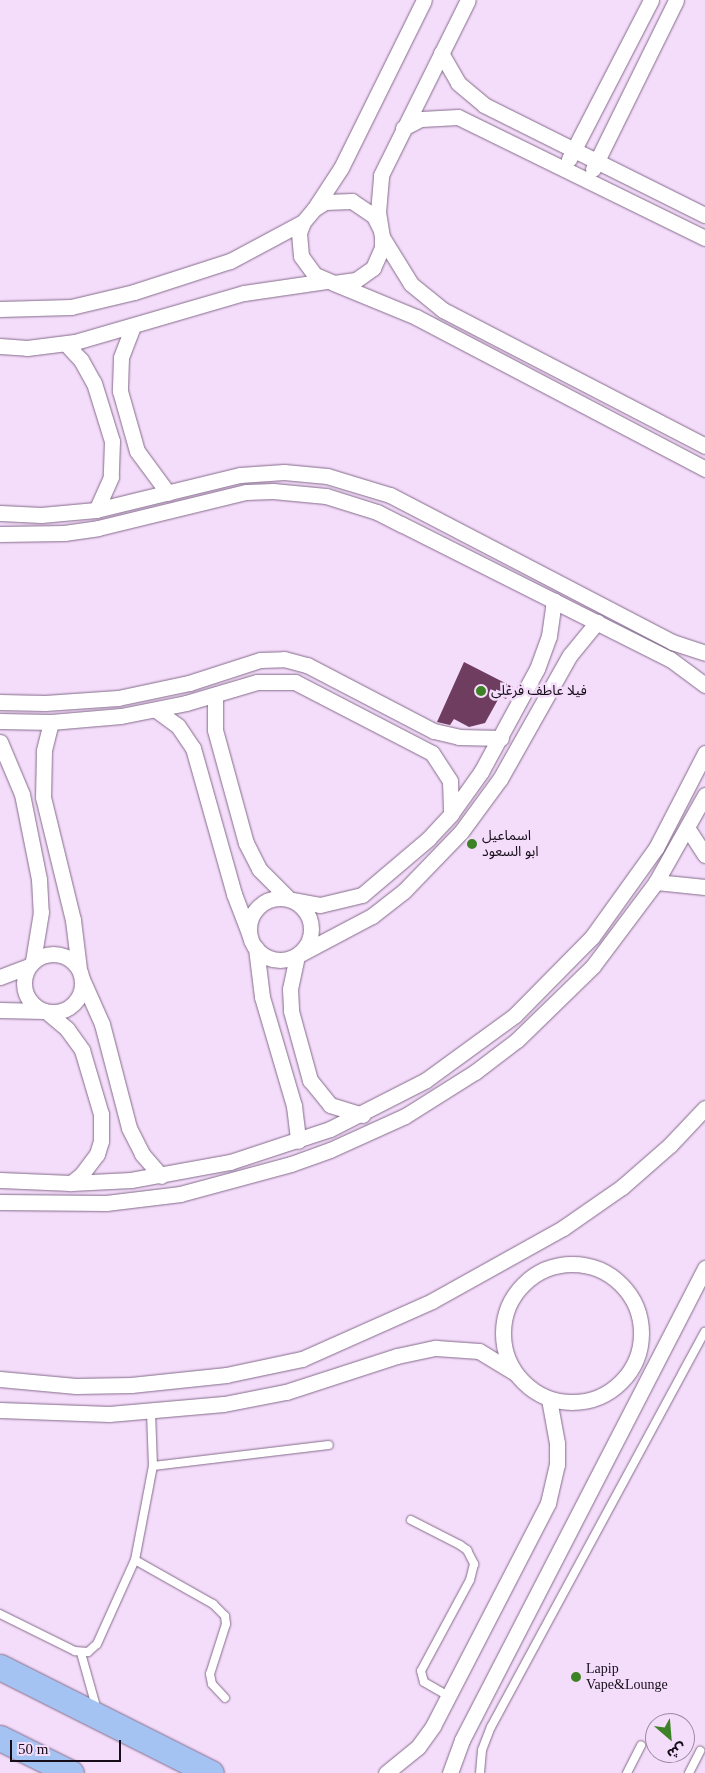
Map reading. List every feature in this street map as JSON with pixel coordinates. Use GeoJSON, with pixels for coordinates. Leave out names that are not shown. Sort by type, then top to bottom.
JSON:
{"type":"FeatureCollection","features":[{"type":"Feature","properties":{"kind":"main road"},"geometry":{"type":"LineString","coordinates":[[0,1668],[211,1773]]}},
{"type":"Feature","properties":{"kind":"main road"},"geometry":{"type":"LineString","coordinates":[[0,1738],[71,1773]]}},
{"type":"Feature","properties":{"kind":"street"},"geometry":{"type":"LineString","coordinates":[[424,0],[341,168],[304,222],[299,233],[301,256],[311,271],[330,282],[416,317],[705,469]]}},
{"type":"Feature","properties":{"kind":"street"},"geometry":{"type":"LineString","coordinates":[[0,346],[66,344],[244,293],[356,280],[373,268],[382,248],[378,194],[381,175],[468,0]]}},
{"type":"Feature","properties":{"kind":"street"},"geometry":{"type":"LineString","coordinates":[[564,167],[651,0]]}},
{"type":"Feature","properties":{"kind":"street"},"geometry":{"type":"LineString","coordinates":[[588,179],[676,0]]}},
{"type":"Feature","properties":{"kind":"street"},"geometry":{"type":"LineString","coordinates":[[442,53],[458,83],[470,96],[705,215]]}},
{"type":"Feature","properties":{"kind":"street"},"geometry":{"type":"LineString","coordinates":[[404,128],[421,119],[458,116],[705,238]]}},
{"type":"Feature","properties":{"kind":"street"},"geometry":{"type":"LineString","coordinates":[[314,209],[339,200],[352,201],[374,216],[411,284],[443,310],[705,446]]}},
{"type":"Feature","properties":{"kind":"street"},"geometry":{"type":"LineString","coordinates":[[0,308],[71,307],[134,292],[230,262],[304,222]]}},
{"type":"Feature","properties":{"kind":"street"},"geometry":{"type":"LineString","coordinates":[[133,326],[121,358],[120,391],[137,451],[168,493]]}},
{"type":"Feature","properties":{"kind":"street"},"geometry":{"type":"LineString","coordinates":[[66,344],[81,360],[94,383],[112,440],[111,478],[96,510]]}},
{"type":"Feature","properties":{"kind":"street"},"geometry":{"type":"LineString","coordinates":[[0,513],[41,515],[96,510],[218,479],[262,472],[306,473],[349,481],[390,495],[672,642],[705,653]]}},
{"type":"Feature","properties":{"kind":"street"},"geometry":{"type":"LineString","coordinates":[[0,534],[64,533],[98,528],[220,497],[273,491],[300,492],[326,496],[377,512],[554,600],[684,667],[705,685]]}},
{"type":"Feature","properties":{"kind":"street"},"geometry":{"type":"LineString","coordinates":[[249,933],[253,913],[259,906],[278,897],[320,905],[362,895],[428,839],[451,814],[481,772],[501,738],[544,653],[554,600]]}},
{"type":"Feature","properties":{"kind":"street"},"geometry":{"type":"LineString","coordinates":[[256,948],[274,960],[298,955],[372,916],[404,890],[461,832],[500,779],[570,655],[596,622]]}},
{"type":"Feature","properties":{"kind":"street"},"geometry":{"type":"LineString","coordinates":[[0,702],[45,703],[118,698],[189,683],[260,660],[284,659],[307,665],[434,731],[459,737],[501,738]]}},
{"type":"Feature","properties":{"kind":"street"},"geometry":{"type":"LineString","coordinates":[[0,721],[51,722],[156,710],[270,680],[307,686],[432,753],[450,781],[451,814]]}},
{"type":"Feature","properties":{"kind":"street"},"geometry":{"type":"LineString","coordinates":[[215,695],[215,730],[246,843],[259,869],[290,899],[307,911],[311,920],[310,938],[298,955],[290,988],[291,1011],[310,1080],[330,1105],[362,1115]]}},
{"type":"Feature","properties":{"kind":"street"},"geometry":{"type":"LineString","coordinates":[[156,710],[178,726],[193,748],[236,899],[256,948],[262,997],[294,1106],[298,1141]]}},
{"type":"Feature","properties":{"kind":"street"},"geometry":{"type":"LineString","coordinates":[[51,722],[44,751],[43,797],[73,920],[81,974],[102,1024],[129,1128],[142,1154],[161,1176]]}},
{"type":"Feature","properties":{"kind":"street"},"geometry":{"type":"LineString","coordinates":[[0,742],[19,785],[39,880],[41,912],[31,963],[24,978],[26,994],[67,1028],[82,1050],[101,1114],[101,1141],[97,1154],[81,1175],[71,1183]]}},
{"type":"Feature","properties":{"kind":"street"},"geometry":{"type":"LineString","coordinates":[[0,1180],[71,1183],[161,1176],[230,1162],[298,1141],[362,1115],[426,1080],[472,1049],[515,1015],[568,965],[636,879],[705,753]]}},
{"type":"Feature","properties":{"kind":"street"},"geometry":{"type":"LineString","coordinates":[[0,1202],[88,1204],[180,1194],[276,1169],[368,1134],[441,1096],[517,1040],[593,966],[656,882],[688,829],[705,795]]}},
{"type":"Feature","properties":{"kind":"street"},"geometry":{"type":"LineString","coordinates":[[688,829],[705,855]]}},
{"type":"Feature","properties":{"kind":"street"},"geometry":{"type":"LineString","coordinates":[[656,882],[705,887]]}},
{"type":"Feature","properties":{"kind":"street"},"geometry":{"type":"LineString","coordinates":[[0,977],[46,954],[62,954],[81,974]]}},
{"type":"Feature","properties":{"kind":"street"},"geometry":{"type":"LineString","coordinates":[[0,1010],[61,1011],[75,1003],[81,974]]}},
{"type":"Feature","properties":{"kind":"street"},"geometry":{"type":"LineString","coordinates":[[0,1379],[76,1386],[131,1384],[226,1375],[302,1359],[432,1301],[525,1250],[622,1187],[670,1146],[705,1108]]}},
{"type":"Feature","properties":{"kind":"street"},"geometry":{"type":"LineString","coordinates":[[525,1250],[538,1272]]}},
{"type":"Feature","properties":{"kind":"street"},"geometry":{"type":"LineString","coordinates":[[572,1263],[604,1271],[618,1280],[638,1307],[642,1324],[642,1340],[633,1368],[617,1386],[596,1398],[572,1403],[549,1399],[524,1384],[515,1373],[506,1356],[502,1337],[504,1317],[512,1299],[523,1284],[538,1272],[572,1263]]}},
{"type":"Feature","properties":{"kind":"street"},"geometry":{"type":"LineString","coordinates":[[450,1773],[462,1740],[705,1268]]}},
{"type":"Feature","properties":{"kind":"street"},"geometry":{"type":"LineString","coordinates":[[0,1410],[110,1414],[151,1412],[224,1404],[286,1392],[397,1356],[436,1348],[479,1352],[515,1373]]}},
{"type":"Feature","properties":{"kind":"street"},"geometry":{"type":"LineString","coordinates":[[633,1368],[651,1374]]}},
{"type":"Feature","properties":{"kind":"street"},"geometry":{"type":"LineString","coordinates":[[386,1773],[418,1747],[448,1696],[548,1503],[557,1465],[557,1442],[549,1399]]}},
{"type":"Feature","properties":{"kind":"lane"},"geometry":{"type":"LineString","coordinates":[[480,1773],[482,1750],[491,1727],[705,1332]]}},
{"type":"Feature","properties":{"kind":"lane"},"geometry":{"type":"LineString","coordinates":[[82,1653],[97,1644],[135,1560],[153,1466],[151,1412]]}},
{"type":"Feature","properties":{"kind":"lane"},"geometry":{"type":"LineString","coordinates":[[153,1466],[329,1445]]}},
{"type":"Feature","properties":{"kind":"lane"},"geometry":{"type":"LineString","coordinates":[[411,1520],[460,1545],[467,1550],[474,1564],[470,1580],[421,1671],[424,1682],[448,1696]]}},
{"type":"Feature","properties":{"kind":"lane"},"geometry":{"type":"LineString","coordinates":[[135,1560],[220,1608],[225,1616],[226,1624],[210,1674],[212,1684],[225,1698]]}},
{"type":"Feature","properties":{"kind":"lane"},"geometry":{"type":"LineString","coordinates":[[0,1614],[82,1653]]}},
{"type":"Feature","properties":{"kind":"lane"},"geometry":{"type":"LineString","coordinates":[[82,1653],[98,1717]]}},
{"type":"Feature","properties":{"kind":"lane"},"geometry":{"type":"LineString","coordinates":[[626,1773],[641,1745]]}},
{"type":"Feature","properties":{"kind":"lane"},"geometry":{"type":"LineString","coordinates":[[689,1773],[700,1750]]}},
{"type":"Feature","properties":{"kind":"building","name":"فيلا عاطف فرغلى"},"geometry":{"type":"Polygon","coordinates":[[[464,662],[513,687],[506,699],[500,696],[485,723],[469,727],[454,719],[450,725],[437,722],[464,662]]]}},
{"type":"Feature","properties":{"kind":"place","name":"فيلا عاطف فرغلى"},"geometry":{"type":"Point","coordinates":[481,691]}},
{"type":"Feature","properties":{"kind":"place","name":"اسماعيل ابو السعود"},"geometry":{"type":"Point","coordinates":[472,844]}},
{"type":"Feature","properties":{"kind":"place","name":"Lapip Vape&Lounge"},"geometry":{"type":"Point","coordinates":[576,1677]}}]}
